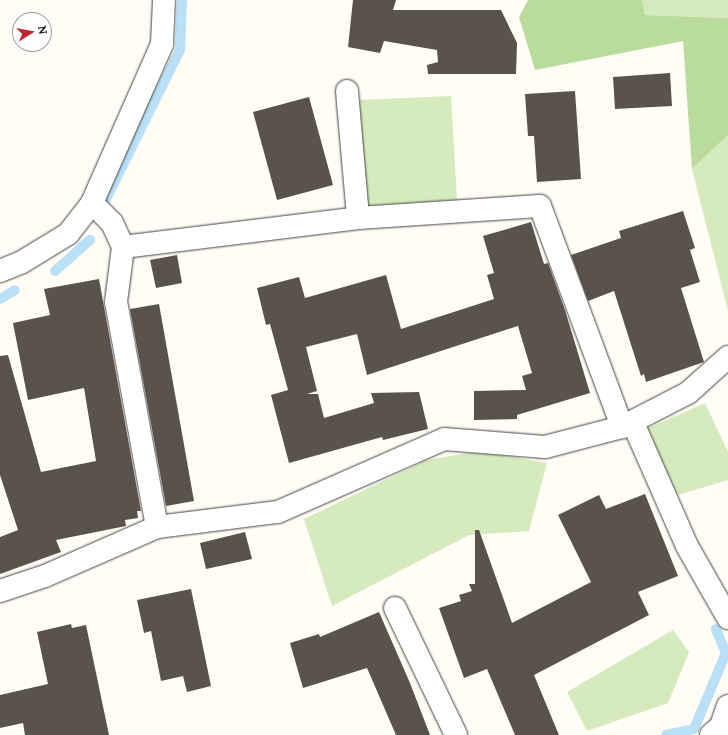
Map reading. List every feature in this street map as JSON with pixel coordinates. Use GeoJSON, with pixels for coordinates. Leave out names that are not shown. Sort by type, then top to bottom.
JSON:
{"type":"FeatureCollection","features":[{"type":"Feature","properties":{"kind":"street"},"geometry":{"type":"LineString","coordinates":[[0,272],[22,262],[68,234],[92,203],[162,44],[164,0]]}},
{"type":"Feature","properties":{"kind":"street"},"geometry":{"type":"LineString","coordinates":[[347,91],[358,218]]}},
{"type":"Feature","properties":{"kind":"street"},"geometry":{"type":"LineString","coordinates":[[92,203],[112,222],[123,247],[116,302],[157,528]]}},
{"type":"Feature","properties":{"kind":"street"},"geometry":{"type":"LineString","coordinates":[[123,247],[358,218],[540,206],[628,425],[687,546],[728,618]]}},
{"type":"Feature","properties":{"kind":"street"},"geometry":{"type":"LineString","coordinates":[[0,591],[45,576],[157,528],[278,512],[444,439],[545,447],[628,425],[688,393],[728,357]]}},
{"type":"Feature","properties":{"kind":"street"},"geometry":{"type":"LineString","coordinates":[[395,608],[456,735]]}},
{"type":"Feature","properties":{"kind":"street"},"geometry":{"type":"LineString","coordinates":[[711,735],[721,726],[728,706]]}},
{"type":"Feature","properties":{"kind":"green space"},"geometry":{"type":"Polygon","coordinates":[[[528,0],[642,0],[645,15],[728,18],[728,135],[692,169],[683,41],[535,70],[519,17],[528,0]]]}},
{"type":"Feature","properties":{"kind":"green space"},"geometry":{"type":"Polygon","coordinates":[[[642,0],[728,0],[728,18],[645,15],[642,0]]]}},
{"type":"Feature","properties":{"kind":"green space"},"geometry":{"type":"Polygon","coordinates":[[[451,96],[457,200],[366,207],[357,100],[451,96]]]}},
{"type":"Feature","properties":{"kind":"green space"},"geometry":{"type":"Polygon","coordinates":[[[728,135],[728,311],[692,169],[728,135]]]}},
{"type":"Feature","properties":{"kind":"green space"},"geometry":{"type":"Polygon","coordinates":[[[705,403],[728,452],[728,480],[678,495],[646,429],[705,403]]]}},
{"type":"Feature","properties":{"kind":"green space"},"geometry":{"type":"Polygon","coordinates":[[[480,451],[547,463],[529,531],[469,535],[332,606],[304,519],[427,460],[480,451]]]}},
{"type":"Feature","properties":{"kind":"green space"},"geometry":{"type":"Polygon","coordinates":[[[673,630],[689,652],[668,703],[587,731],[567,692],[673,630]]]}},
{"type":"Feature","properties":{"kind":"building"},"geometry":{"type":"Polygon","coordinates":[[[353,0],[396,0],[393,10],[501,10],[517,43],[516,74],[428,74],[427,65],[438,62],[437,50],[384,41],[380,53],[348,47],[353,0]]]}},
{"type":"Feature","properties":{"kind":"building"},"geometry":{"type":"Polygon","coordinates":[[[670,73],[672,106],[615,109],[613,77],[670,73]]]}},
{"type":"Feature","properties":{"kind":"building"},"geometry":{"type":"Polygon","coordinates":[[[575,91],[581,179],[537,182],[534,136],[528,136],[525,94],[575,91]]]}},
{"type":"Feature","properties":{"kind":"building"},"geometry":{"type":"Polygon","coordinates":[[[309,97],[333,185],[277,200],[253,112],[309,97]]]}},
{"type":"Feature","properties":{"kind":"building"},"geometry":{"type":"Polygon","coordinates":[[[683,211],[695,248],[690,250],[700,282],[681,288],[704,362],[646,382],[644,374],[641,376],[614,291],[588,301],[571,255],[621,238],[619,231],[683,211]]]}},
{"type":"Feature","properties":{"kind":"building"},"geometry":{"type":"Polygon","coordinates":[[[531,222],[544,264],[548,263],[565,310],[590,393],[517,415],[517,419],[474,420],[474,391],[526,390],[522,376],[532,373],[518,326],[367,375],[357,334],[306,347],[317,391],[307,394],[318,394],[324,418],[374,403],[371,393],[419,392],[428,429],[383,440],[382,437],[289,463],[271,395],[288,390],[270,324],[266,325],[257,288],[299,277],[305,298],[386,275],[401,329],[494,299],[487,275],[494,273],[483,236],[531,222]]]}},
{"type":"Feature","properties":{"kind":"building"},"geometry":{"type":"Polygon","coordinates":[[[177,255],[182,283],[156,288],[150,260],[177,255]]]}},
{"type":"Feature","properties":{"kind":"building"},"geometry":{"type":"Polygon","coordinates":[[[99,279],[141,511],[137,511],[138,518],[125,520],[126,526],[56,540],[61,552],[0,574],[0,537],[18,530],[0,475],[0,356],[8,355],[41,472],[96,461],[84,388],[28,400],[13,323],[50,315],[44,289],[99,279]]]}},
{"type":"Feature","properties":{"kind":"building"},"geometry":{"type":"Polygon","coordinates":[[[159,304],[194,501],[166,506],[130,309],[159,304]]]}},
{"type":"Feature","properties":{"kind":"building"},"geometry":{"type":"Polygon","coordinates":[[[645,494],[678,576],[638,592],[649,615],[534,675],[559,735],[515,735],[487,669],[464,678],[439,608],[461,601],[459,595],[472,591],[469,584],[475,584],[475,530],[479,530],[512,623],[591,582],[558,515],[599,495],[606,509],[645,494]]]}},
{"type":"Feature","properties":{"kind":"building"},"geometry":{"type":"Polygon","coordinates":[[[245,532],[252,559],[206,569],[200,543],[245,532]]]}},
{"type":"Feature","properties":{"kind":"building"},"geometry":{"type":"Polygon","coordinates":[[[191,589],[211,686],[187,692],[183,676],[161,681],[151,631],[144,633],[137,600],[191,589]]]}},
{"type":"Feature","properties":{"kind":"building"},"geometry":{"type":"Polygon","coordinates":[[[379,612],[410,683],[430,735],[396,735],[367,668],[303,688],[290,643],[319,634],[320,637],[379,612]]]}},
{"type":"Feature","properties":{"kind":"building"},"geometry":{"type":"Polygon","coordinates":[[[71,624],[72,628],[86,625],[109,735],[25,735],[23,723],[0,728],[0,695],[48,684],[37,632],[71,624]]]}},
{"type":"Feature","properties":{"kind":"waterway"},"geometry":{"type":"LineString","coordinates":[[106,199],[180,50],[182,0]]}},
{"type":"Feature","properties":{"kind":"waterway"},"geometry":{"type":"LineString","coordinates":[[55,271],[90,240]]}},
{"type":"Feature","properties":{"kind":"waterway"},"geometry":{"type":"LineString","coordinates":[[0,299],[15,290]]}},
{"type":"Feature","properties":{"kind":"waterway"},"geometry":{"type":"LineString","coordinates":[[666,735],[694,729],[726,653],[716,629]]}}]}
